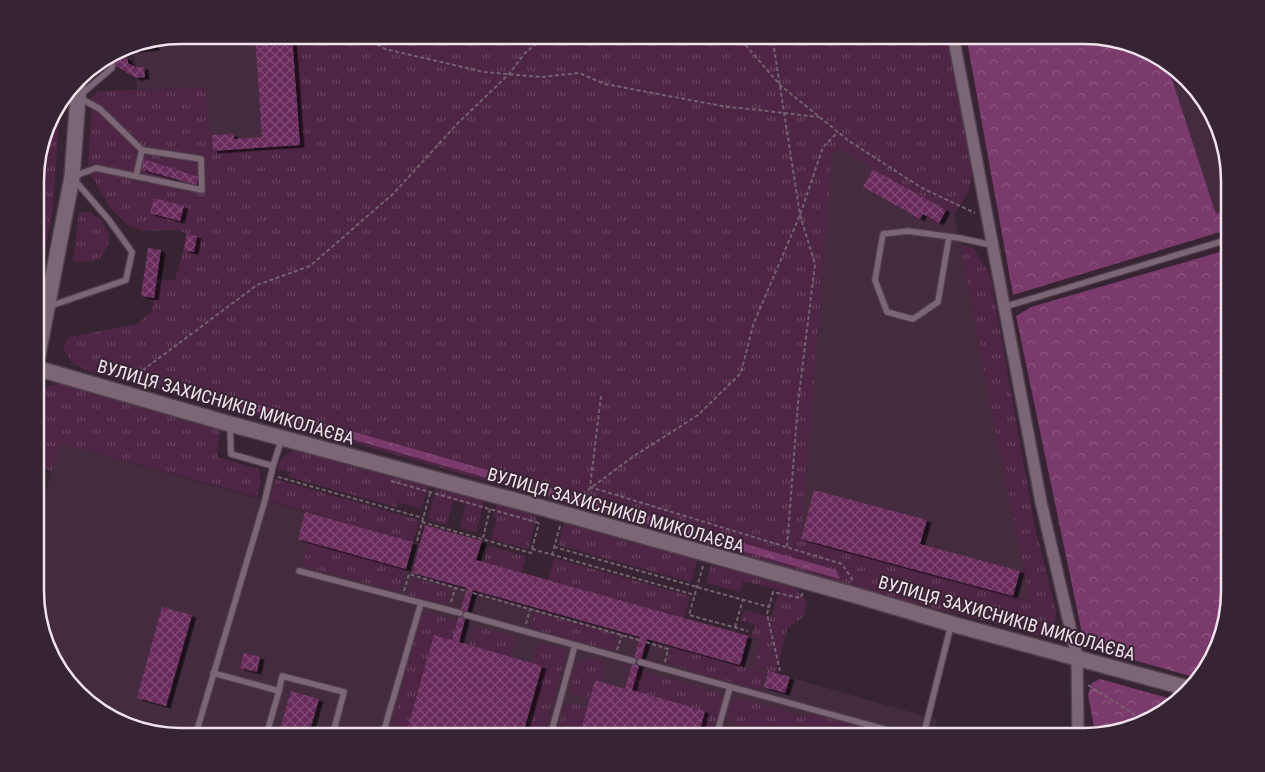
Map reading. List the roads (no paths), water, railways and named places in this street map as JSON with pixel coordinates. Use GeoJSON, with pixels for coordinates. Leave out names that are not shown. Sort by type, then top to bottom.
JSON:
{"type":"FeatureCollection","features":[{"type":"Feature","properties":{"kind":"street"},"geometry":{"type":"LineString","coordinates":[[955,44],[1041,502],[1077,657],[1078,728]]}},
{"type":"Feature","properties":{"kind":"street"},"geometry":{"type":"LineString","coordinates":[[44,323],[72,177],[78,90]]}},
{"type":"Feature","properties":{"kind":"street","name":"ВУЛИЦЯ ЗАХИСНИКІВ МИКОЛАЄВА"},"geometry":{"type":"LineString","coordinates":[[44,369],[115,391],[282,438],[432,486],[541,516],[562,514],[1182,687]]}},
{"type":"Feature","properties":{"kind":"lane"},"geometry":{"type":"LineString","coordinates":[[47,307],[126,280],[132,252],[109,220],[72,177],[96,168],[202,190],[201,159],[142,150],[100,109],[78,97],[112,68],[112,63]]}},
{"type":"Feature","properties":{"kind":"lane"},"geometry":{"type":"LineString","coordinates":[[136,176],[142,150]]}},
{"type":"Feature","properties":{"kind":"lane"},"geometry":{"type":"LineString","coordinates":[[949,237],[938,302],[913,319],[887,312],[875,280],[882,234],[908,231],[949,237],[992,245]]}},
{"type":"Feature","properties":{"kind":"lane"},"geometry":{"type":"LineString","coordinates":[[1004,307],[1221,242]]}},
{"type":"Feature","properties":{"kind":"lane"},"geometry":{"type":"LineString","coordinates":[[230,424],[231,454],[273,466]]}},
{"type":"Feature","properties":{"kind":"lane"},"geometry":{"type":"LineString","coordinates":[[198,728],[282,438]]}},
{"type":"Feature","properties":{"kind":"lane"},"geometry":{"type":"LineString","coordinates":[[299,571],[460,613]]}},
{"type":"Feature","properties":{"kind":"lane"},"geometry":{"type":"LineString","coordinates":[[385,728],[421,603]]}},
{"type":"Feature","properties":{"kind":"lane"},"geometry":{"type":"LineString","coordinates":[[466,615],[880,728]]}},
{"type":"Feature","properties":{"kind":"lane"},"geometry":{"type":"LineString","coordinates":[[925,728],[952,624]]}},
{"type":"Feature","properties":{"kind":"lane"},"geometry":{"type":"LineString","coordinates":[[552,728],[575,645]]}},
{"type":"Feature","properties":{"kind":"lane"},"geometry":{"type":"LineString","coordinates":[[213,674],[278,691]]}},
{"type":"Feature","properties":{"kind":"lane"},"geometry":{"type":"LineString","coordinates":[[268,728],[282,676],[344,692],[334,728]]}},
{"type":"Feature","properties":{"kind":"lane"},"geometry":{"type":"LineString","coordinates":[[719,728],[730,687]]}}]}
